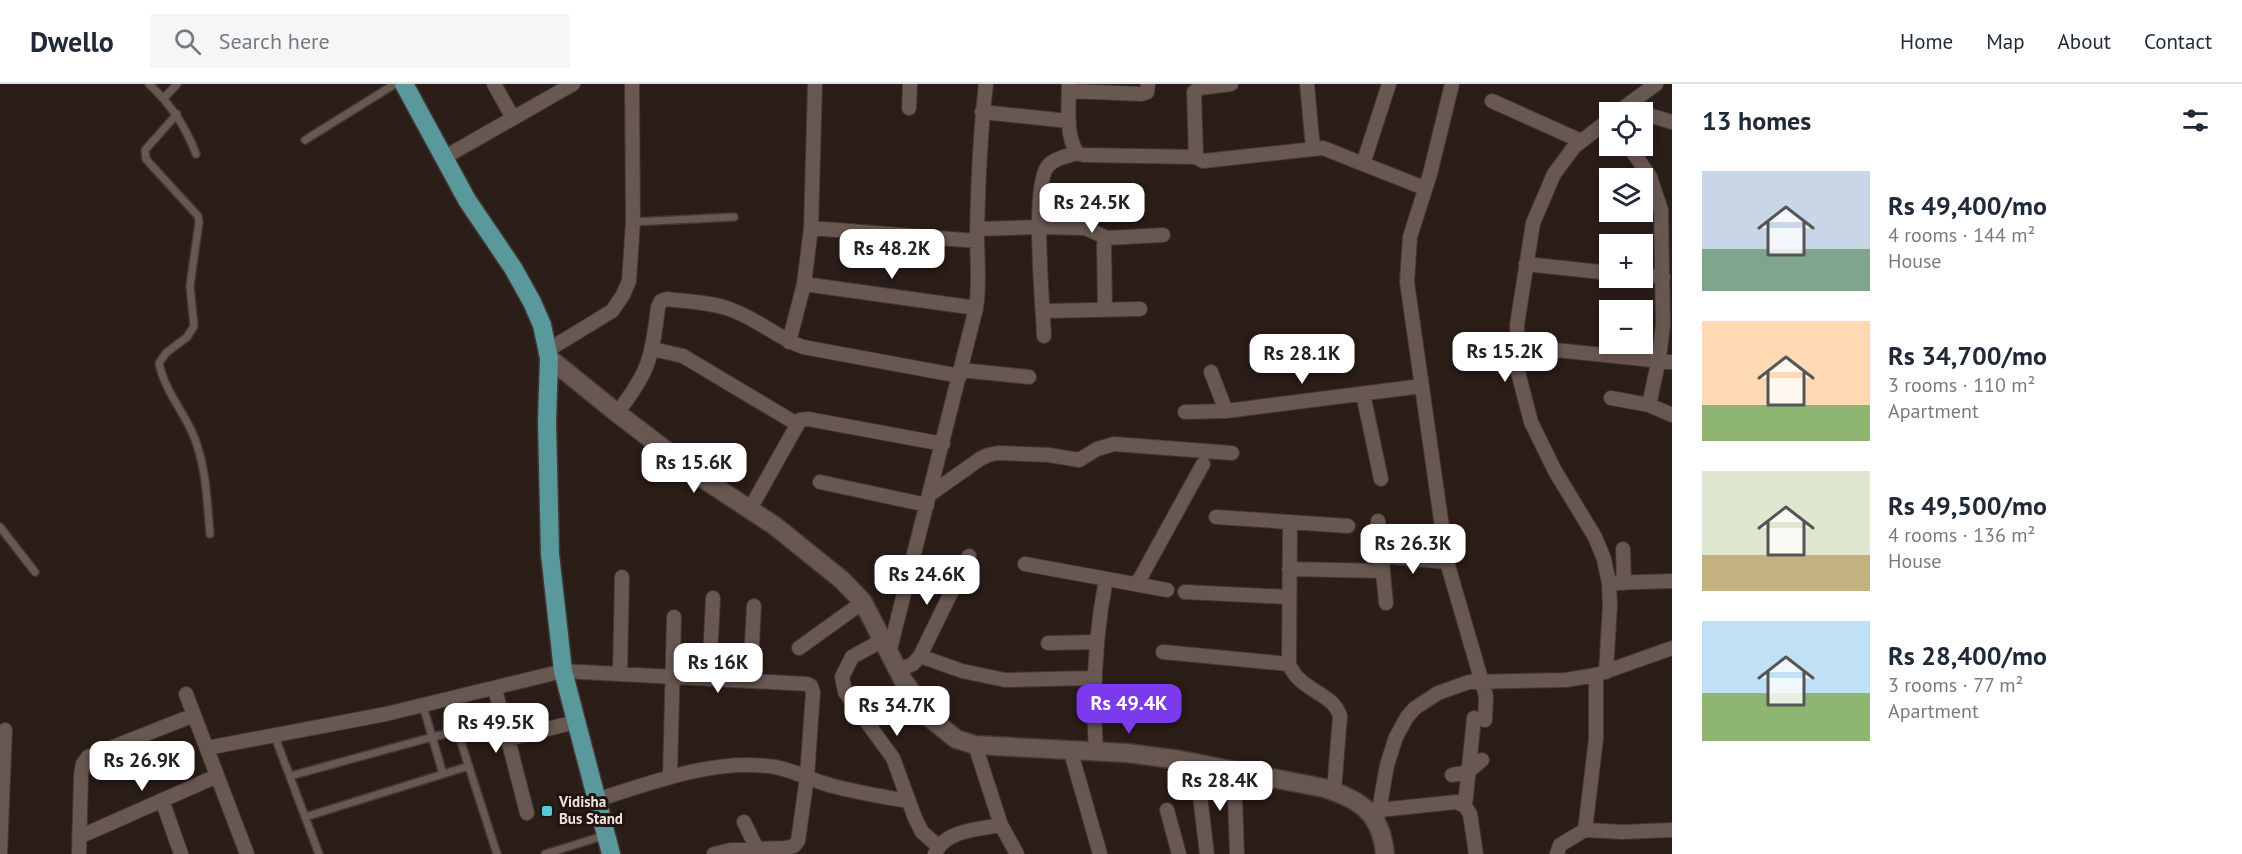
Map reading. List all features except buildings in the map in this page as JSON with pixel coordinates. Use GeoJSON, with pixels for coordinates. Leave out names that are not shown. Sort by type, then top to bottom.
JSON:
{"type":"FeatureCollection","features":[{"type":"Feature","properties":{"kind":"main road"},"geometry":{"type":"LineString","coordinates":[[404,84],[467,200],[513,268],[542,325],[549,354],[547,422],[550,554],[563,671],[611,854]]}},
{"type":"Feature","properties":{"kind":"main road"},"geometry":{"type":"LineString","coordinates":[[549,354],[617,413],[705,480],[775,526],[842,580],[863,602],[898,670],[930,718],[956,739],[975,745],[1096,750],[1196,763],[1334,791],[1378,816],[1386,854]]}},
{"type":"Feature","properties":{"kind":"street"},"geometry":{"type":"LineString","coordinates":[[494,84],[513,118]]}},
{"type":"Feature","properties":{"kind":"street"},"geometry":{"type":"LineString","coordinates":[[445,157],[513,118],[551,89],[573,84]]}},
{"type":"Feature","properties":{"kind":"street"},"geometry":{"type":"LineString","coordinates":[[549,354],[612,311],[623,295],[628,281],[631,270],[633,222],[632,84]]}},
{"type":"Feature","properties":{"kind":"street"},"geometry":{"type":"LineString","coordinates":[[789,342],[804,284],[812,228],[815,84]]}},
{"type":"Feature","properties":{"kind":"street"},"geometry":{"type":"LineString","coordinates":[[909,108],[910,84]]}},
{"type":"Feature","properties":{"kind":"street"},"geometry":{"type":"LineString","coordinates":[[986,84],[982,112],[977,235],[979,274],[976,308],[961,373],[886,647],[852,657],[842,677],[845,692],[893,758],[908,801],[922,831],[936,850],[951,837],[968,831],[1001,825]]}},
{"type":"Feature","properties":{"kind":"street"},"geometry":{"type":"LineString","coordinates":[[1077,153],[1073,147],[1068,121],[1069,87],[1141,94],[1147,92],[1148,84]]}},
{"type":"Feature","properties":{"kind":"street"},"geometry":{"type":"LineString","coordinates":[[1196,157],[1194,92],[1200,88],[1231,84]]}},
{"type":"Feature","properties":{"kind":"street"},"geometry":{"type":"LineString","coordinates":[[1307,84],[1313,149]]}},
{"type":"Feature","properties":{"kind":"street"},"geometry":{"type":"LineString","coordinates":[[1363,164],[1389,84]]}},
{"type":"Feature","properties":{"kind":"street"},"geometry":{"type":"LineString","coordinates":[[1452,84],[1430,174],[1410,237],[1407,282],[1448,562],[1474,682],[1486,696],[1468,772],[1465,806]]}},
{"type":"Feature","properties":{"kind":"street"},"geometry":{"type":"LineString","coordinates":[[1632,102],[1656,84]]}},
{"type":"Feature","properties":{"kind":"street"},"geometry":{"type":"LineString","coordinates":[[1492,101],[1581,141]]}},
{"type":"Feature","properties":{"kind":"street"},"geometry":{"type":"LineString","coordinates":[[982,112],[1068,121]]}},
{"type":"Feature","properties":{"kind":"street"},"geometry":{"type":"LineString","coordinates":[[1653,116],[1672,122]]}},
{"type":"Feature","properties":{"kind":"street"},"geometry":{"type":"LineString","coordinates":[[1585,830],[1610,605],[1609,584],[1604,559],[1595,537],[1555,471],[1531,422],[1518,372],[1517,325],[1533,223],[1554,174],[1574,147],[1599,127]]}},
{"type":"Feature","properties":{"kind":"street"},"geometry":{"type":"LineString","coordinates":[[1044,336],[1038,227],[1043,175],[1047,166],[1055,160],[1077,153],[1196,157],[1203,161],[1323,148],[1424,188]]}},
{"type":"Feature","properties":{"kind":"street"},"geometry":{"type":"LineString","coordinates":[[1636,156],[1650,177],[1660,210],[1663,277],[1668,302],[1665,361],[1649,405]]}},
{"type":"Feature","properties":{"kind":"street"},"geometry":{"type":"LineString","coordinates":[[812,228],[977,235],[1038,227],[1085,228],[1107,238],[1162,235]]}},
{"type":"Feature","properties":{"kind":"street"},"geometry":{"type":"LineString","coordinates":[[1105,310],[1104,245],[1107,238]]}},
{"type":"Feature","properties":{"kind":"street"},"geometry":{"type":"LineString","coordinates":[[1526,264],[1599,272]]}},
{"type":"Feature","properties":{"kind":"street"},"geometry":{"type":"LineString","coordinates":[[1653,276],[1663,277]]}},
{"type":"Feature","properties":{"kind":"street"},"geometry":{"type":"LineString","coordinates":[[804,284],[976,308]]}},
{"type":"Feature","properties":{"kind":"street"},"geometry":{"type":"LineString","coordinates":[[617,413],[638,387],[647,368],[653,349],[658,307],[662,301],[667,299],[734,310],[789,342],[803,347],[961,373],[1029,377]]}},
{"type":"Feature","properties":{"kind":"street"},"geometry":{"type":"LineString","coordinates":[[1043,311],[1140,309]]}},
{"type":"Feature","properties":{"kind":"street"},"geometry":{"type":"LineString","coordinates":[[1517,346],[1665,361]]}},
{"type":"Feature","properties":{"kind":"street"},"geometry":{"type":"LineString","coordinates":[[653,349],[683,356],[797,424]]}},
{"type":"Feature","properties":{"kind":"street"},"geometry":{"type":"LineString","coordinates":[[1211,372],[1226,411]]}},
{"type":"Feature","properties":{"kind":"street"},"geometry":{"type":"LineString","coordinates":[[1185,412],[1226,411],[1422,386]]}},
{"type":"Feature","properties":{"kind":"street"},"geometry":{"type":"LineString","coordinates":[[1363,394],[1381,479]]}},
{"type":"Feature","properties":{"kind":"street"},"geometry":{"type":"LineString","coordinates":[[1611,398],[1649,405],[1672,415]]}},
{"type":"Feature","properties":{"kind":"street"},"geometry":{"type":"LineString","coordinates":[[750,509],[800,420],[808,418],[943,444]]}},
{"type":"Feature","properties":{"kind":"street"},"geometry":{"type":"LineString","coordinates":[[820,483],[928,500],[980,459],[998,453],[1049,455],[1079,460],[1097,449],[1114,444],[1232,453]]}},
{"type":"Feature","properties":{"kind":"street"},"geometry":{"type":"LineString","coordinates":[[1137,584],[1203,464]]}},
{"type":"Feature","properties":{"kind":"street"},"geometry":{"type":"LineString","coordinates":[[1216,517],[1348,526]]}},
{"type":"Feature","properties":{"kind":"street"},"geometry":{"type":"LineString","coordinates":[[1378,521],[1386,603]]}},
{"type":"Feature","properties":{"kind":"street"},"geometry":{"type":"LineString","coordinates":[[1290,522],[1289,664],[1301,683],[1331,701],[1340,716],[1334,791]]}},
{"type":"Feature","properties":{"kind":"street"},"geometry":{"type":"LineString","coordinates":[[1623,549],[1624,583]]}},
{"type":"Feature","properties":{"kind":"street"},"geometry":{"type":"LineString","coordinates":[[898,670],[913,664],[920,656],[969,556]]}},
{"type":"Feature","properties":{"kind":"street"},"geometry":{"type":"LineString","coordinates":[[1382,556],[1448,562]]}},
{"type":"Feature","properties":{"kind":"street"},"geometry":{"type":"LineString","coordinates":[[1025,564],[1167,590]]}},
{"type":"Feature","properties":{"kind":"street"},"geometry":{"type":"LineString","coordinates":[[1289,569],[1383,570]]}},
{"type":"Feature","properties":{"kind":"street"},"geometry":{"type":"LineString","coordinates":[[620,674],[622,577]]}},
{"type":"Feature","properties":{"kind":"street"},"geometry":{"type":"LineString","coordinates":[[1096,750],[1093,678],[1106,579]]}},
{"type":"Feature","properties":{"kind":"street"},"geometry":{"type":"LineString","coordinates":[[1609,584],[1672,581]]}},
{"type":"Feature","properties":{"kind":"street"},"geometry":{"type":"LineString","coordinates":[[1185,592],[1289,597]]}},
{"type":"Feature","properties":{"kind":"street"},"geometry":{"type":"LineString","coordinates":[[709,678],[713,598]]}},
{"type":"Feature","properties":{"kind":"street"},"geometry":{"type":"LineString","coordinates":[[799,648],[863,602]]}},
{"type":"Feature","properties":{"kind":"street"},"geometry":{"type":"LineString","coordinates":[[750,680],[754,606]]}},
{"type":"Feature","properties":{"kind":"street"},"geometry":{"type":"LineString","coordinates":[[670,777],[674,617]]}},
{"type":"Feature","properties":{"kind":"street"},"geometry":{"type":"LineString","coordinates":[[1048,643],[1096,642]]}},
{"type":"Feature","properties":{"kind":"street"},"geometry":{"type":"LineString","coordinates":[[1476,854],[1470,814],[1465,806],[1456,802],[1378,816],[1387,765],[1396,737],[1415,708],[1438,693],[1474,682],[1566,680],[1601,674],[1672,648]]}},
{"type":"Feature","properties":{"kind":"street"},"geometry":{"type":"LineString","coordinates":[[1163,652],[1289,664]]}},
{"type":"Feature","properties":{"kind":"street"},"geometry":{"type":"LineString","coordinates":[[920,656],[962,671],[1005,680],[1093,678]]}},
{"type":"Feature","properties":{"kind":"street"},"geometry":{"type":"LineString","coordinates":[[207,748],[423,706],[563,671],[750,680],[811,686],[813,692],[807,777],[798,841],[787,851],[757,849],[719,853]]}},
{"type":"Feature","properties":{"kind":"street"},"geometry":{"type":"LineString","coordinates":[[495,688],[527,813]]}},
{"type":"Feature","properties":{"kind":"street"},"geometry":{"type":"LineString","coordinates":[[186,694],[247,854]]}},
{"type":"Feature","properties":{"kind":"street"},"geometry":{"type":"LineString","coordinates":[[79,854],[83,765],[88,757],[194,715]]}},
{"type":"Feature","properties":{"kind":"street"},"geometry":{"type":"LineString","coordinates":[[508,739],[575,722]]}},
{"type":"Feature","properties":{"kind":"street"},"geometry":{"type":"LineString","coordinates":[[0,854],[5,730]]}},
{"type":"Feature","properties":{"kind":"street"},"geometry":{"type":"LineString","coordinates":[[975,745],[1001,825],[1017,854]]}},
{"type":"Feature","properties":{"kind":"street"},"geometry":{"type":"LineString","coordinates":[[1070,749],[1100,854]]}},
{"type":"Feature","properties":{"kind":"street"},"geometry":{"type":"LineString","coordinates":[[100,767],[103,752]]}},
{"type":"Feature","properties":{"kind":"street"},"geometry":{"type":"LineString","coordinates":[[1452,775],[1468,772],[1482,760]]}},
{"type":"Feature","properties":{"kind":"street"},"geometry":{"type":"LineString","coordinates":[[1196,763],[1208,854]]}},
{"type":"Feature","properties":{"kind":"street"},"geometry":{"type":"LineString","coordinates":[[596,800],[670,777],[719,766],[752,765],[791,771],[854,792],[908,801]]}},
{"type":"Feature","properties":{"kind":"street"},"geometry":{"type":"LineString","coordinates":[[1234,770],[1237,854]]}},
{"type":"Feature","properties":{"kind":"street"},"geometry":{"type":"LineString","coordinates":[[79,837],[217,776]]}},
{"type":"Feature","properties":{"kind":"street"},"geometry":{"type":"LineString","coordinates":[[162,800],[181,854]]}},
{"type":"Feature","properties":{"kind":"street"},"geometry":{"type":"LineString","coordinates":[[1167,810],[1179,854]]}},
{"type":"Feature","properties":{"kind":"street"},"geometry":{"type":"LineString","coordinates":[[744,822],[757,849]]}},
{"type":"Feature","properties":{"kind":"street"},"geometry":{"type":"LineString","coordinates":[[1557,854],[1560,845],[1585,830],[1623,832],[1672,830]]}},
{"type":"Feature","properties":{"kind":"lane"},"geometry":{"type":"LineString","coordinates":[[149,84],[177,114],[196,154]]}},
{"type":"Feature","properties":{"kind":"lane"},"geometry":{"type":"LineString","coordinates":[[164,98],[177,84]]}},
{"type":"Feature","properties":{"kind":"lane"},"geometry":{"type":"LineString","coordinates":[[305,140],[395,84]]}},
{"type":"Feature","properties":{"kind":"lane"},"geometry":{"type":"LineString","coordinates":[[177,114],[145,150],[146,159],[198,216],[190,286],[194,326],[187,337],[166,352],[159,363],[162,379],[191,430],[198,448],[205,484],[210,534]]}},
{"type":"Feature","properties":{"kind":"lane"},"geometry":{"type":"LineString","coordinates":[[633,222],[734,217]]}},
{"type":"Feature","properties":{"kind":"lane"},"geometry":{"type":"LineString","coordinates":[[0,527],[35,572]]}},
{"type":"Feature","properties":{"kind":"lane"},"geometry":{"type":"LineString","coordinates":[[423,706],[443,774]]}},
{"type":"Feature","properties":{"kind":"lane"},"geometry":{"type":"LineString","coordinates":[[290,776],[455,732],[459,736],[497,854]]}},
{"type":"Feature","properties":{"kind":"lane"},"geometry":{"type":"LineString","coordinates":[[275,736],[319,854]]}},
{"type":"Feature","properties":{"kind":"lane"},"geometry":{"type":"LineString","coordinates":[[305,817],[469,766]]}},
{"type":"Feature","properties":{"kind":"lane"},"geometry":{"type":"LineString","coordinates":[[545,854],[606,835]]}},
{"type":"Feature","properties":{"kind":"place","name":"Vidisha Bus Stand"},"geometry":{"type":"Point","coordinates":[547,811]}}]}
